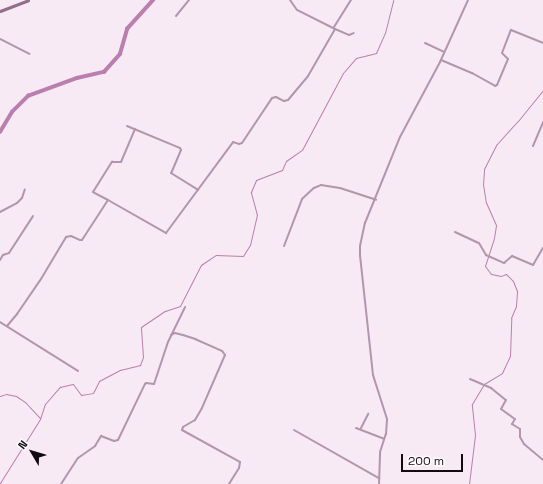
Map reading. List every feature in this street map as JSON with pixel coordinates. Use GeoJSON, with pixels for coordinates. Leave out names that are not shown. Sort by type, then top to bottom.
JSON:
{"type":"FeatureCollection","features":[{"type":"Feature","properties":{"kind":"main road"},"geometry":{"type":"LineString","coordinates":[[0,11],[28,0]]}},
{"type":"Feature","properties":{"kind":"street"},"geometry":{"type":"LineString","coordinates":[[176,16],[189,0]]}},
{"type":"Feature","properties":{"kind":"street"},"geometry":{"type":"LineString","coordinates":[[290,0],[297,10],[349,35],[354,33]]}},
{"type":"Feature","properties":{"kind":"street"},"geometry":{"type":"LineString","coordinates":[[135,129],[121,162],[112,162],[93,192],[166,233],[233,142],[239,144],[242,143],[272,98],[276,97],[286,101],[288,100],[308,76],[350,0]]}},
{"type":"Feature","properties":{"kind":"street"},"geometry":{"type":"LineString","coordinates":[[379,484],[380,452],[384,439],[387,419],[373,375],[360,256],[365,223],[376,200],[400,136],[441,60],[468,0]]}},
{"type":"Feature","properties":{"kind":"street"},"geometry":{"type":"LineString","coordinates":[[441,60],[472,73],[495,86],[498,85],[508,59],[502,53],[511,30],[543,43]]}},
{"type":"Feature","properties":{"kind":"street"},"geometry":{"type":"LineString","coordinates":[[0,39],[28,54]]}},
{"type":"Feature","properties":{"kind":"street"},"geometry":{"type":"LineString","coordinates":[[425,43],[444,52]]}},
{"type":"Feature","properties":{"kind":"street"},"geometry":{"type":"LineString","coordinates":[[533,146],[543,122]]}},
{"type":"Feature","properties":{"kind":"street"},"geometry":{"type":"LineString","coordinates":[[127,126],[180,148],[181,150],[171,173],[198,190]]}},
{"type":"Feature","properties":{"kind":"street"},"geometry":{"type":"LineString","coordinates":[[284,246],[302,199],[314,188],[321,185],[340,188],[376,200]]}},
{"type":"Feature","properties":{"kind":"street"},"geometry":{"type":"LineString","coordinates":[[0,212],[17,203],[22,198],[25,190]]}},
{"type":"Feature","properties":{"kind":"street"},"geometry":{"type":"LineString","coordinates":[[6,326],[17,314],[41,279],[66,237],[71,236],[82,240],[108,200]]}},
{"type":"Feature","properties":{"kind":"street"},"geometry":{"type":"LineString","coordinates":[[0,260],[3,255],[9,253],[32,216]]}},
{"type":"Feature","properties":{"kind":"street"},"geometry":{"type":"LineString","coordinates":[[455,232],[479,243],[486,255],[504,263],[512,256],[533,266],[543,248]]}},
{"type":"Feature","properties":{"kind":"street"},"geometry":{"type":"LineString","coordinates":[[61,484],[78,458],[95,446],[101,436],[114,441],[118,440],[145,384],[154,384],[171,335],[185,307]]}},
{"type":"Feature","properties":{"kind":"street"},"geometry":{"type":"LineString","coordinates":[[0,322],[78,371]]}},
{"type":"Feature","properties":{"kind":"street"},"geometry":{"type":"LineString","coordinates":[[171,335],[183,335],[196,339],[222,351],[225,355],[202,408],[195,420],[183,427],[182,430],[240,462],[239,468],[229,484]]}},
{"type":"Feature","properties":{"kind":"street"},"geometry":{"type":"LineString","coordinates":[[470,379],[491,388],[506,400],[501,409],[515,420],[512,424],[520,429],[520,437],[524,444],[543,460]]}},
{"type":"Feature","properties":{"kind":"street"},"geometry":{"type":"LineString","coordinates":[[361,428],[368,414]]}},
{"type":"Feature","properties":{"kind":"street"},"geometry":{"type":"LineString","coordinates":[[356,428],[361,428],[384,439]]}},
{"type":"Feature","properties":{"kind":"street"},"geometry":{"type":"LineString","coordinates":[[294,430],[380,478]]}},
{"type":"Feature","properties":{"kind":"waterway"},"geometry":{"type":"LineString","coordinates":[[0,132],[12,112],[28,96],[77,78],[104,72],[120,54],[127,29],[153,0]]}},
{"type":"Feature","properties":{"kind":"waterway"},"geometry":{"type":"LineString","coordinates":[[0,483],[40,419],[45,404],[60,387],[73,384],[81,395],[93,393],[99,381],[120,370],[140,365],[143,357],[141,327],[165,311],[180,306],[201,265],[216,255],[243,256],[250,245],[257,215],[251,192],[256,180],[282,170],[286,161],[302,150],[343,73],[356,58],[376,53],[385,33],[393,0]]}},
{"type":"Feature","properties":{"kind":"waterway"},"geometry":{"type":"LineString","coordinates":[[469,484],[475,435],[472,404],[484,384],[502,373],[510,356],[511,318],[516,306],[517,291],[513,281],[506,274],[501,276],[491,274],[485,266],[494,238],[496,225],[486,203],[483,185],[484,169],[497,144],[543,90]]}},
{"type":"Feature","properties":{"kind":"waterway"},"geometry":{"type":"LineString","coordinates":[[0,396],[6,394],[16,396],[25,402],[40,418]]}}]}
